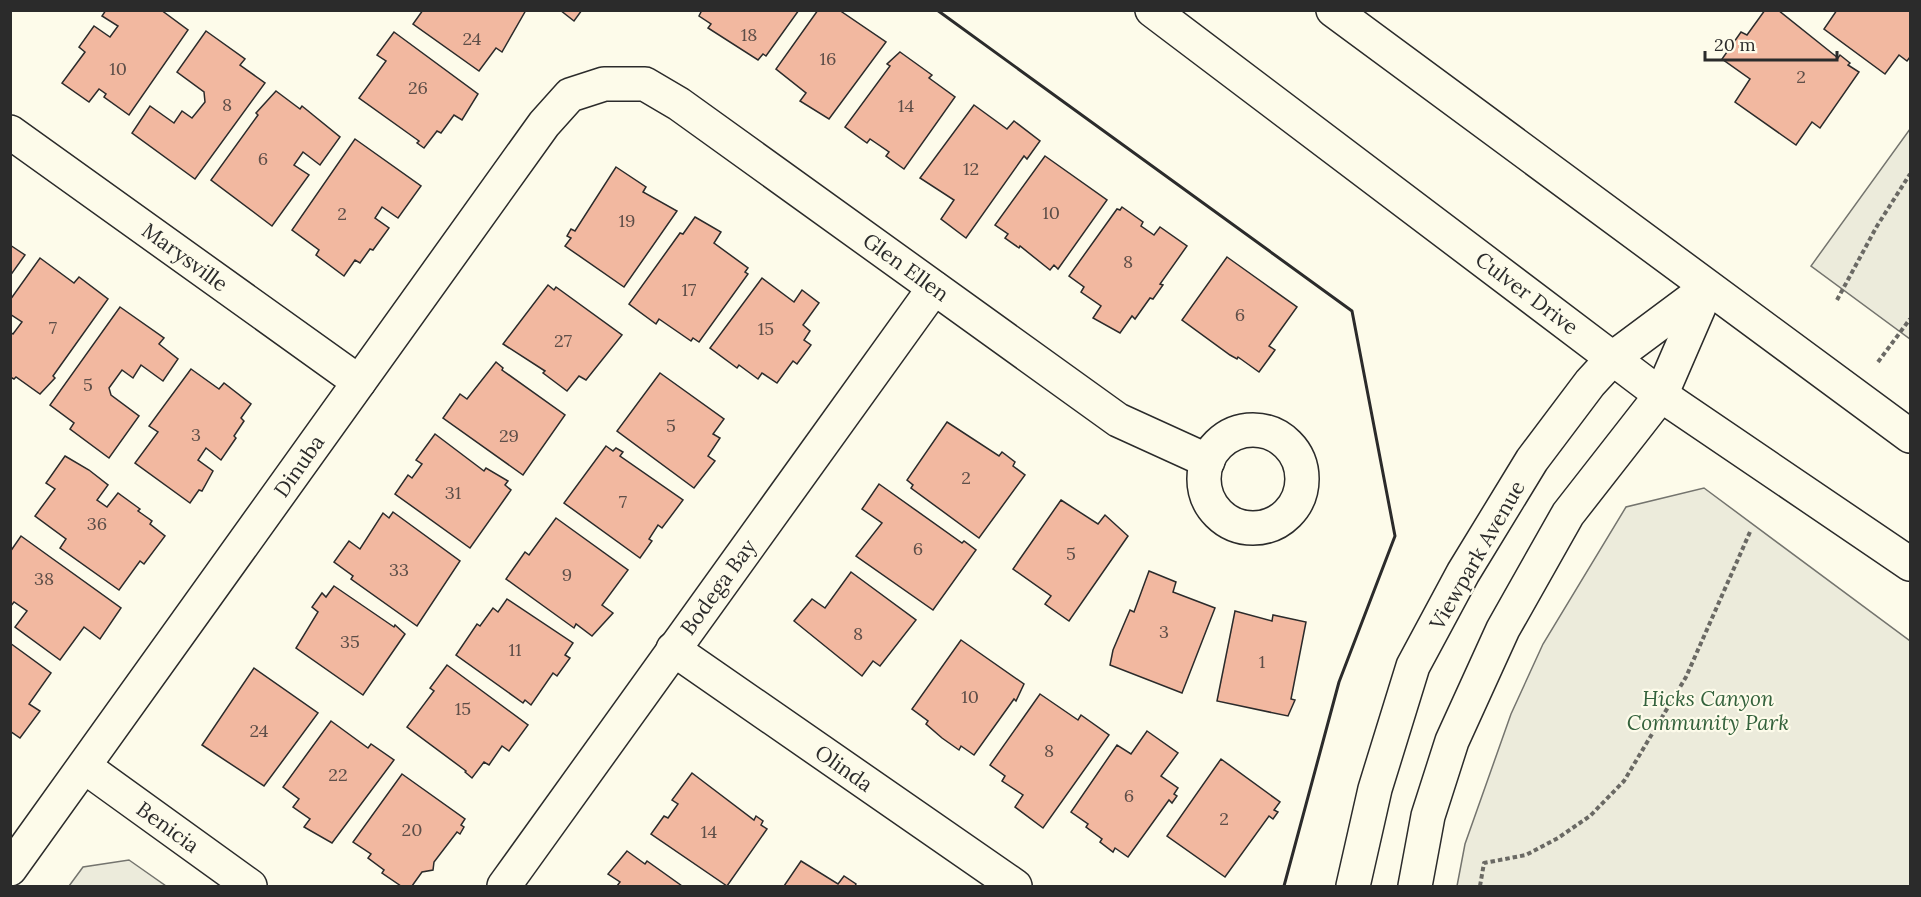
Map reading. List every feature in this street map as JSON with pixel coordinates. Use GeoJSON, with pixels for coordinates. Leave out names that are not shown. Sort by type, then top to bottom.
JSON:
{"type":"FeatureCollection","features":[{"type":"Feature","properties":{"kind":"street","name":"Culver Drive"},"geometry":{"type":"LineString","coordinates":[[1152,10],[1661,395],[1911,564]]}},
{"type":"Feature","properties":{"kind":"street"},"geometry":{"type":"LineString","coordinates":[[1333,10],[1707,288],[1911,436]]}},
{"type":"Feature","properties":{"kind":"street","name":"Glen Ellen"},"geometry":{"type":"LineString","coordinates":[[604,84],[645,84],[679,104],[1118,420],[1208,461]]}},
{"type":"Feature","properties":{"kind":"street","name":"Dinuba"},"geometry":{"type":"LineString","coordinates":[[10,869],[544,124],[570,95],[604,84]]}},
{"type":"Feature","properties":{"kind":"street","name":"Marysville"},"geometry":{"type":"LineString","coordinates":[[10,132],[359,382]]}},
{"type":"Feature","properties":{"kind":"street","name":"Bodega Bay"},"geometry":{"type":"LineString","coordinates":[[504,886],[934,288]]}},
{"type":"Feature","properties":{"kind":"street","name":"Viewpark Avenue"},"geometry":{"type":"LineString","coordinates":[[1353,886],[1375,789],[1413,666],[1463,573],[1532,460],[1590,383],[1614,358],[1707,288]]}},
{"type":"Feature","properties":{"kind":"street"},"geometry":{"type":"LineString","coordinates":[[1415,886],[1428,816],[1452,741],[1503,629],[1568,514],[1661,395],[1707,288]]}},
{"type":"Feature","properties":{"kind":"street","name":"Olinda"},"geometry":{"type":"LineString","coordinates":[[673,649],[1015,886]]}},
{"type":"Feature","properties":{"kind":"street","name":"Benicia"},"geometry":{"type":"LineString","coordinates":[[85,766],[250,886]]}},
{"type":"Feature","properties":{"kind":"path"},"geometry":{"type":"LineString","coordinates":[[1837,300],[1877,226],[1911,174]]}},
{"type":"Feature","properties":{"kind":"path"},"geometry":{"type":"LineString","coordinates":[[1854,394],[1911,319]]}},
{"type":"Feature","properties":{"kind":"path"},"geometry":{"type":"LineString","coordinates":[[1480,886],[1484,863],[1526,855],[1558,838],[1590,816],[1624,781],[1686,677],[1750,532]]}},
{"type":"Feature","properties":{"kind":"green space"},"geometry":{"type":"Polygon","coordinates":[[[1910,129],[1910,339],[1811,266],[1910,129]]]}},
{"type":"Feature","properties":{"kind":"green space","name":"Hicks Canyon Community Park"},"geometry":{"type":"Polygon","coordinates":[[[1704,488],[1910,641],[1910,886],[1457,886],[1465,844],[1511,714],[1543,644],[1626,507],[1704,488]]]}},
{"type":"Feature","properties":{"kind":"green space"},"geometry":{"type":"Polygon","coordinates":[[[129,860],[166,886],[69,886],[83,867],[129,860]]]}},
{"type":"Feature","properties":{"kind":"building"},"geometry":{"type":"Polygon","coordinates":[[[106,10],[161,10],[188,30],[129,115],[104,97],[106,94],[99,89],[89,102],[62,83],[85,52],[79,47],[94,26],[110,37],[118,26],[102,16],[106,10]]]}},
{"type":"Feature","properties":{"kind":"building"},"geometry":{"type":"Polygon","coordinates":[[[423,10],[526,10],[502,52],[496,48],[479,71],[413,24],[423,10]]]}},
{"type":"Feature","properties":{"kind":"building"},"geometry":{"type":"Polygon","coordinates":[[[560,10],[582,10],[574,21],[560,10]]]}},
{"type":"Feature","properties":{"kind":"building"},"geometry":{"type":"Polygon","coordinates":[[[702,10],[799,10],[766,56],[763,54],[758,60],[708,28],[711,24],[699,16],[702,10]]]}},
{"type":"Feature","properties":{"kind":"building"},"geometry":{"type":"Polygon","coordinates":[[[818,10],[839,10],[886,42],[829,119],[800,101],[806,93],[776,69],[818,10]]]}},
{"type":"Feature","properties":{"kind":"building"},"geometry":{"type":"Polygon","coordinates":[[[1765,10],[1778,10],[1838,58],[1840,55],[1850,63],[1848,65],[1859,72],[1820,128],[1812,122],[1796,145],[1735,102],[1750,79],[1722,59],[1741,32],[1747,35],[1765,10]]]}},
{"type":"Feature","properties":{"kind":"building"},"geometry":{"type":"Polygon","coordinates":[[[1837,10],[1910,10],[1910,57],[1907,61],[1899,55],[1885,74],[1824,29],[1837,10]]]}},
{"type":"Feature","properties":{"kind":"building"},"geometry":{"type":"Polygon","coordinates":[[[206,31],[245,59],[240,65],[265,83],[195,179],[132,133],[150,106],[174,123],[182,111],[192,118],[205,102],[204,92],[177,72],[206,31]]]}},
{"type":"Feature","properties":{"kind":"building"},"geometry":{"type":"Polygon","coordinates":[[[394,32],[478,94],[462,120],[454,115],[441,133],[437,131],[424,148],[417,143],[419,141],[359,98],[386,61],[377,55],[394,32]]]}},
{"type":"Feature","properties":{"kind":"building"},"geometry":{"type":"Polygon","coordinates":[[[900,52],[932,75],[929,78],[955,97],[904,169],[886,156],[889,152],[870,139],[867,143],[845,127],[890,66],[887,64],[900,52]]]}},
{"type":"Feature","properties":{"kind":"building"},"geometry":{"type":"Polygon","coordinates":[[[276,91],[300,109],[302,106],[340,137],[320,165],[303,152],[294,165],[309,175],[272,226],[211,180],[258,115],[256,113],[276,91]]]}},
{"type":"Feature","properties":{"kind":"building"},"geometry":{"type":"Polygon","coordinates":[[[974,105],[1007,129],[1014,121],[1040,141],[1027,159],[1024,156],[966,238],[941,219],[954,200],[920,178],[974,105]]]}},
{"type":"Feature","properties":{"kind":"building"},"geometry":{"type":"Polygon","coordinates":[[[355,139],[421,186],[398,218],[382,207],[375,218],[389,228],[373,250],[370,249],[360,263],[355,260],[344,276],[316,255],[319,250],[292,230],[355,139]]]}},
{"type":"Feature","properties":{"kind":"building"},"geometry":{"type":"Polygon","coordinates":[[[1045,156],[1107,200],[1058,269],[1054,265],[1050,270],[1020,246],[1019,248],[1005,238],[1008,234],[995,225],[1045,156]]]}},
{"type":"Feature","properties":{"kind":"building"},"geometry":{"type":"Polygon","coordinates":[[[616,167],[646,187],[643,192],[677,211],[624,287],[565,246],[571,238],[567,236],[571,229],[575,231],[616,167]]]}},
{"type":"Feature","properties":{"kind":"building"},"geometry":{"type":"Polygon","coordinates":[[[1122,207],[1143,222],[1141,226],[1154,235],[1160,227],[1187,246],[1160,284],[1163,285],[1153,299],[1150,298],[1135,319],[1132,316],[1120,333],[1093,318],[1101,306],[1081,292],[1084,287],[1069,276],[1117,209],[1120,210],[1122,207]]]}},
{"type":"Feature","properties":{"kind":"building"},"geometry":{"type":"Polygon","coordinates":[[[695,217],[721,232],[714,243],[748,268],[745,272],[748,274],[699,342],[693,338],[691,341],[659,319],[656,324],[629,304],[680,233],[683,234],[695,217]]]}},
{"type":"Feature","properties":{"kind":"building"},"geometry":{"type":"Polygon","coordinates":[[[10,245],[25,255],[10,276],[10,245]]]}},
{"type":"Feature","properties":{"kind":"building"},"geometry":{"type":"Polygon","coordinates":[[[1227,257],[1297,307],[1269,346],[1275,350],[1259,372],[1238,357],[1237,359],[1230,355],[1182,320],[1227,257]]]}},
{"type":"Feature","properties":{"kind":"building"},"geometry":{"type":"Polygon","coordinates":[[[40,258],[74,283],[79,277],[108,299],[53,376],[55,378],[40,394],[16,377],[14,379],[10,377],[10,332],[13,334],[22,322],[10,314],[10,300],[40,258]]]}},
{"type":"Feature","properties":{"kind":"building"},"geometry":{"type":"Polygon","coordinates":[[[762,278],[794,302],[802,290],[819,303],[803,325],[810,331],[804,340],[811,345],[797,364],[793,361],[777,383],[762,373],[758,379],[739,365],[737,368],[710,348],[762,278]]]}},
{"type":"Feature","properties":{"kind":"building"},"geometry":{"type":"Polygon","coordinates":[[[548,285],[554,290],[556,287],[622,335],[586,380],[579,376],[567,391],[543,373],[545,371],[503,344],[548,285]]]}},
{"type":"Feature","properties":{"kind":"building"},"geometry":{"type":"Polygon","coordinates":[[[120,307],[164,338],[159,344],[178,359],[163,381],[141,365],[133,378],[122,370],[109,388],[111,395],[139,416],[109,458],[70,429],[74,423],[50,405],[120,307]]]}},
{"type":"Feature","properties":{"kind":"building"},"geometry":{"type":"Polygon","coordinates":[[[496,362],[503,368],[502,370],[565,415],[523,475],[443,418],[460,394],[467,399],[496,362]]]}},
{"type":"Feature","properties":{"kind":"building"},"geometry":{"type":"Polygon","coordinates":[[[191,369],[219,389],[224,383],[251,404],[241,418],[244,421],[234,436],[236,438],[221,460],[206,448],[198,460],[213,471],[202,491],[199,490],[190,503],[135,463],[158,432],[149,426],[191,369]]]}},
{"type":"Feature","properties":{"kind":"building"},"geometry":{"type":"Polygon","coordinates":[[[660,373],[724,419],[713,434],[720,438],[708,456],[715,461],[694,488],[617,431],[660,373]]]}},
{"type":"Feature","properties":{"kind":"building"},"geometry":{"type":"Polygon","coordinates":[[[947,422],[999,456],[1002,452],[1015,462],[1013,466],[1025,475],[979,538],[911,488],[913,485],[907,480],[947,422]]]}},
{"type":"Feature","properties":{"kind":"building"},"geometry":{"type":"Polygon","coordinates":[[[435,434],[484,471],[486,468],[508,481],[505,485],[511,490],[470,548],[395,494],[408,475],[412,478],[422,464],[416,460],[435,434]]]}},
{"type":"Feature","properties":{"kind":"building"},"geometry":{"type":"Polygon","coordinates":[[[606,446],[613,451],[616,448],[623,452],[620,456],[683,500],[662,528],[658,525],[649,539],[652,541],[640,558],[564,503],[606,446]]]}},
{"type":"Feature","properties":{"kind":"building"},"geometry":{"type":"Polygon","coordinates":[[[65,456],[89,470],[108,485],[97,500],[107,507],[118,493],[140,509],[138,511],[152,521],[150,524],[165,536],[144,564],[140,561],[119,590],[60,548],[66,539],[35,516],[55,489],[46,483],[65,456]]]}},
{"type":"Feature","properties":{"kind":"building"},"geometry":{"type":"Polygon","coordinates":[[[879,484],[962,543],[964,541],[976,550],[933,610],[856,556],[882,523],[862,509],[879,484]]]}},
{"type":"Feature","properties":{"kind":"building"},"geometry":{"type":"Polygon","coordinates":[[[1061,500],[1098,524],[1105,515],[1128,536],[1069,621],[1045,604],[1051,596],[1013,569],[1061,500]]]}},
{"type":"Feature","properties":{"kind":"building"},"geometry":{"type":"Polygon","coordinates":[[[393,512],[460,561],[417,626],[351,579],[353,576],[334,562],[349,541],[360,549],[383,513],[389,518],[393,512]]]}},
{"type":"Feature","properties":{"kind":"building"},"geometry":{"type":"Polygon","coordinates":[[[556,518],[628,570],[602,605],[613,613],[592,636],[576,624],[574,628],[506,579],[525,552],[529,555],[556,518]]]}},
{"type":"Feature","properties":{"kind":"building"},"geometry":{"type":"Polygon","coordinates":[[[21,536],[121,608],[100,639],[84,627],[60,660],[15,627],[27,611],[14,602],[10,607],[10,552],[21,536]]]}},
{"type":"Feature","properties":{"kind":"building"},"geometry":{"type":"Polygon","coordinates":[[[1149,571],[1176,582],[1173,592],[1215,608],[1182,693],[1110,665],[1113,650],[1130,610],[1134,612],[1149,571]]]}},
{"type":"Feature","properties":{"kind":"building"},"geometry":{"type":"Polygon","coordinates":[[[851,572],[916,620],[880,666],[873,661],[862,676],[794,621],[812,599],[825,608],[851,572]]]}},
{"type":"Feature","properties":{"kind":"building"},"geometry":{"type":"Polygon","coordinates":[[[334,586],[394,627],[395,625],[405,634],[363,695],[296,648],[318,612],[312,607],[322,593],[326,597],[334,586]]]}},
{"type":"Feature","properties":{"kind":"building"},"geometry":{"type":"Polygon","coordinates":[[[507,599],[573,643],[565,655],[570,658],[557,676],[553,673],[531,705],[525,700],[523,703],[456,655],[477,624],[480,626],[493,608],[498,612],[507,599]]]}},
{"type":"Feature","properties":{"kind":"building"},"geometry":{"type":"Polygon","coordinates":[[[1235,611],[1272,621],[1273,615],[1306,622],[1291,699],[1295,700],[1288,716],[1217,701],[1235,611]]]}},
{"type":"Feature","properties":{"kind":"building"},"geometry":{"type":"Polygon","coordinates":[[[961,640],[1024,684],[1016,701],[1014,699],[974,755],[961,746],[959,750],[942,738],[926,724],[928,721],[912,709],[961,640]]]}},
{"type":"Feature","properties":{"kind":"building"},"geometry":{"type":"Polygon","coordinates":[[[10,643],[51,673],[29,704],[40,711],[20,738],[10,731],[10,643]]]}},
{"type":"Feature","properties":{"kind":"building"},"geometry":{"type":"Polygon","coordinates":[[[447,665],[528,725],[509,751],[502,746],[489,765],[484,762],[472,778],[466,771],[407,727],[434,691],[430,688],[447,665]]]}},
{"type":"Feature","properties":{"kind":"building"},"geometry":{"type":"Polygon","coordinates":[[[254,668],[318,713],[264,786],[202,745],[254,668]]]}},
{"type":"Feature","properties":{"kind":"building"},"geometry":{"type":"Polygon","coordinates":[[[1040,694],[1078,720],[1081,715],[1109,735],[1043,828],[1015,807],[1023,795],[1002,781],[1005,776],[990,765],[1040,694]]]}},
{"type":"Feature","properties":{"kind":"building"},"geometry":{"type":"Polygon","coordinates":[[[331,721],[368,748],[371,744],[394,760],[332,843],[304,827],[310,819],[293,807],[299,799],[283,787],[331,721]]]}},
{"type":"Feature","properties":{"kind":"building"},"geometry":{"type":"Polygon","coordinates":[[[1147,731],[1178,753],[1161,776],[1178,788],[1174,794],[1177,796],[1172,803],[1169,800],[1128,857],[1115,848],[1113,852],[1100,842],[1102,839],[1086,827],[1088,824],[1071,812],[1117,745],[1131,754],[1147,731]]]}},
{"type":"Feature","properties":{"kind":"building"},"geometry":{"type":"Polygon","coordinates":[[[1221,759],[1280,802],[1274,810],[1278,812],[1273,819],[1269,816],[1225,877],[1167,836],[1221,759]]]}},
{"type":"Feature","properties":{"kind":"building"},"geometry":{"type":"Polygon","coordinates":[[[692,773],[754,820],[756,816],[763,821],[761,825],[767,829],[727,886],[651,834],[664,816],[668,818],[678,804],[672,800],[692,773]]]}},
{"type":"Feature","properties":{"kind":"building"},"geometry":{"type":"Polygon","coordinates":[[[402,774],[465,819],[461,825],[464,827],[460,834],[457,832],[434,862],[433,870],[422,872],[412,886],[401,886],[382,873],[384,870],[368,858],[371,854],[353,842],[402,774]]]}},
{"type":"Feature","properties":{"kind":"building"},"geometry":{"type":"Polygon","coordinates":[[[627,851],[645,864],[647,861],[682,886],[617,886],[620,882],[608,874],[627,851]]]}},
{"type":"Feature","properties":{"kind":"building"},"geometry":{"type":"Polygon","coordinates":[[[801,861],[838,884],[844,876],[856,884],[855,886],[784,886],[801,861]]]}},
{"type":"Feature","properties":{"kind":"wall"},"geometry":{"type":"LineString","coordinates":[[937,10],[1352,311],[1395,536],[1339,682],[1284,886]]}}]}
